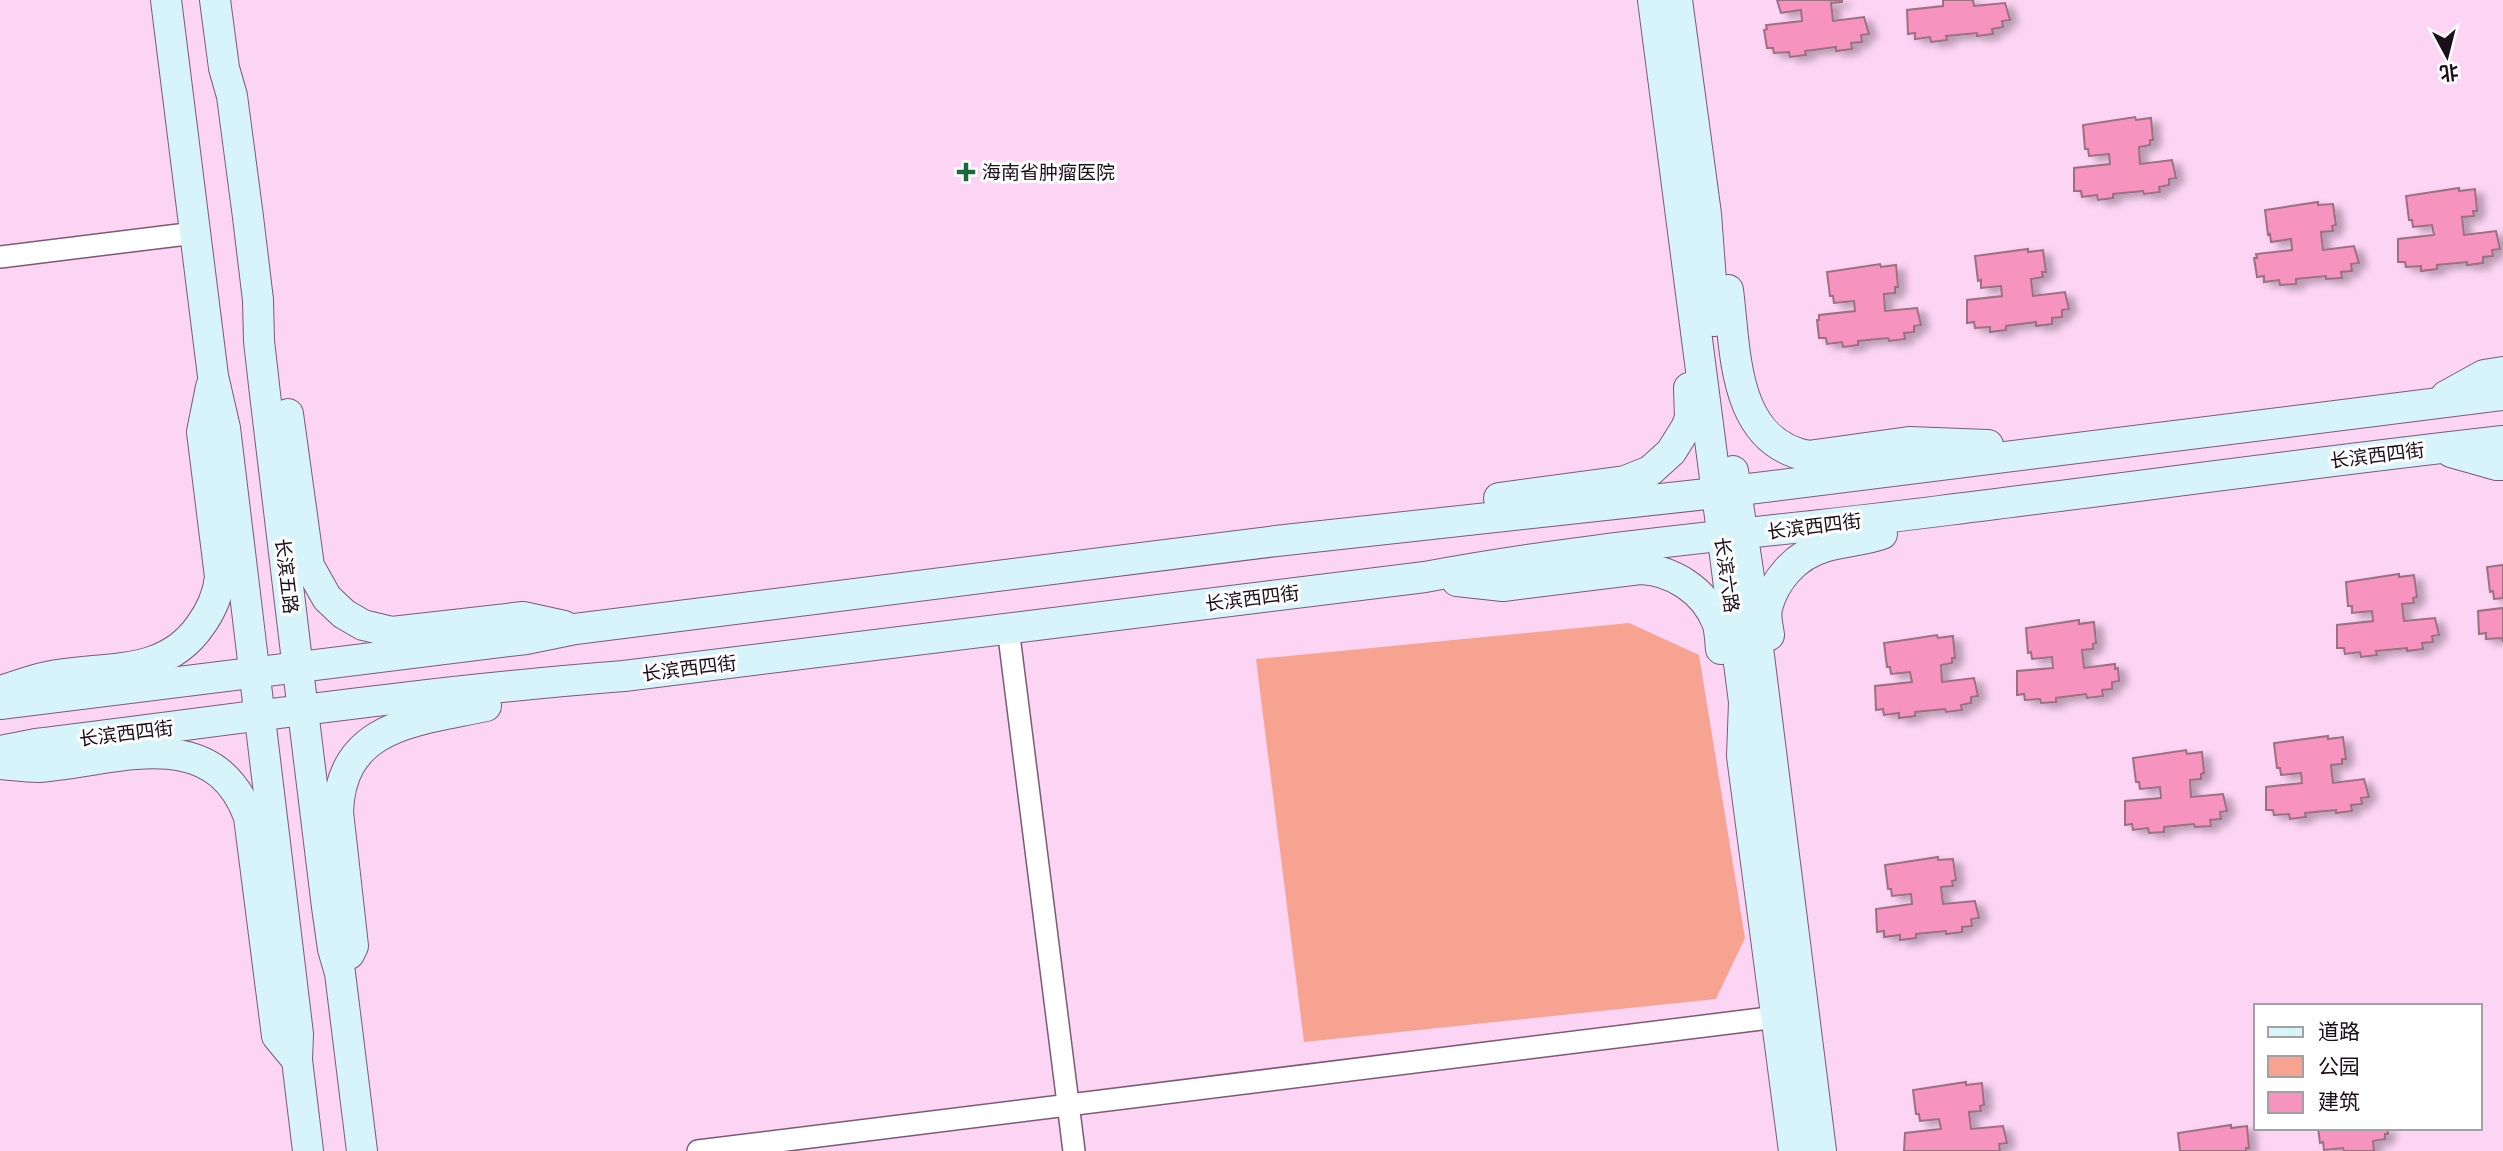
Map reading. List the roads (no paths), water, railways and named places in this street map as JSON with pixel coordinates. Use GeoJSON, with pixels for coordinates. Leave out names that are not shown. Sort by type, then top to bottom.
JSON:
{"type":"FeatureCollection","features":[{"type":"Feature","properties":{"kind":"main road"},"geometry":{"type":"LineString","coordinates":[[166,0],[213,376],[225,428],[298,1034],[297,1060],[308,1151]]}},
{"type":"Feature","properties":{"kind":"main road","name":"长滨五路"},"geometry":{"type":"LineString","coordinates":[[215,0],[224,68],[232,96],[258,300],[259,341],[303,710],[330,928],[340,973],[362,1151]]}},
{"type":"Feature","properties":{"kind":"main road","name":"长滨六路"},"geometry":{"type":"LineString","coordinates":[[1653,0],[1693,216],[1710,287],[1744,702],[1756,755],[1821,1151]]}},
{"type":"Feature","properties":{"kind":"main road","name":"长滨六路"},"geometry":{"type":"LineString","coordinates":[[1677,0],[1693,216]]}},
{"type":"Feature","properties":{"kind":"main road"},"geometry":{"type":"LineString","coordinates":[[1693,216],[1728,285],[1746,403],[1755,421],[1778,445],[1792,453],[1808,456],[1909,442],[2075,449]]}},
{"type":"Feature","properties":{"kind":"main road"},"geometry":{"type":"LineString","coordinates":[[1389,527],[1489,499],[1625,481],[1650,471],[1671,452],[1690,418],[1677,292],[1693,216]]}},
{"type":"Feature","properties":{"kind":"main road"},"geometry":{"type":"LineString","coordinates":[[258,300],[278,338],[306,552],[314,578],[327,598],[353,621],[382,631],[412,631],[523,617],[575,629]]}},
{"type":"Feature","properties":{"kind":"main road"},"geometry":{"type":"LineString","coordinates":[[2432,404],[2484,375],[2503,373]]}},
{"type":"Feature","properties":{"kind":"main road"},"geometry":{"type":"LineString","coordinates":[[0,691],[47,677],[157,662],[184,645],[206,617],[216,597],[220,577],[202,432],[213,376]]}},
{"type":"Feature","properties":{"kind":"main road"},"geometry":{"type":"LineString","coordinates":[[0,704],[254,674],[526,639],[575,629],[1389,527],[1492,519],[1727,492],[2503,395]]}},
{"type":"Feature","properties":{"kind":"main road","name":"长滨西四街"},"geometry":{"type":"LineString","coordinates":[[0,751],[259,715],[534,683],[624,676],[1425,577],[1501,563],[2503,441]]}},
{"type":"Feature","properties":{"kind":"main road"},"geometry":{"type":"LineString","coordinates":[[2437,448],[2503,465]]}},
{"type":"Feature","properties":{"kind":"main road"},"geometry":{"type":"LineString","coordinates":[[1756,755],[1777,700],[1767,610],[1782,578],[1799,559],[1812,551],[1827,545],[1864,541],[1942,511]]}},
{"type":"Feature","properties":{"kind":"main road"},"geometry":{"type":"LineString","coordinates":[[1425,577],[1503,586],[1656,569],[1679,579],[1698,595],[1718,623],[1729,704],[1756,755]]}},
{"type":"Feature","properties":{"kind":"main road"},"geometry":{"type":"LineString","coordinates":[[340,973],[353,946],[338,798],[345,775],[360,752],[387,730],[405,723],[624,676]]}},
{"type":"Feature","properties":{"kind":"main road"},"geometry":{"type":"LineString","coordinates":[[0,764],[36,767],[160,752],[193,759],[220,775],[238,796],[249,817],[276,1036],[297,1060]]}},
{"type":"Feature","properties":{"kind":"main road","name":"长滨六路"},"geometry":{"type":"LineString","coordinates":[[1756,755],[1777,1017],[1794,1151]]}},
{"type":"Feature","properties":{"kind":"street"},"geometry":{"type":"LineString","coordinates":[[0,257],[195,233]]}},
{"type":"Feature","properties":{"kind":"street"},"geometry":{"type":"LineString","coordinates":[[1008,628],[1074,1151]]}},
{"type":"Feature","properties":{"kind":"street"},"geometry":{"type":"LineString","coordinates":[[698,1151],[1777,1017]]}},
{"type":"Feature","properties":{"kind":"place","name":"海南省肿瘤医院"},"geometry":{"type":"Point","coordinates":[966,172]}}]}
